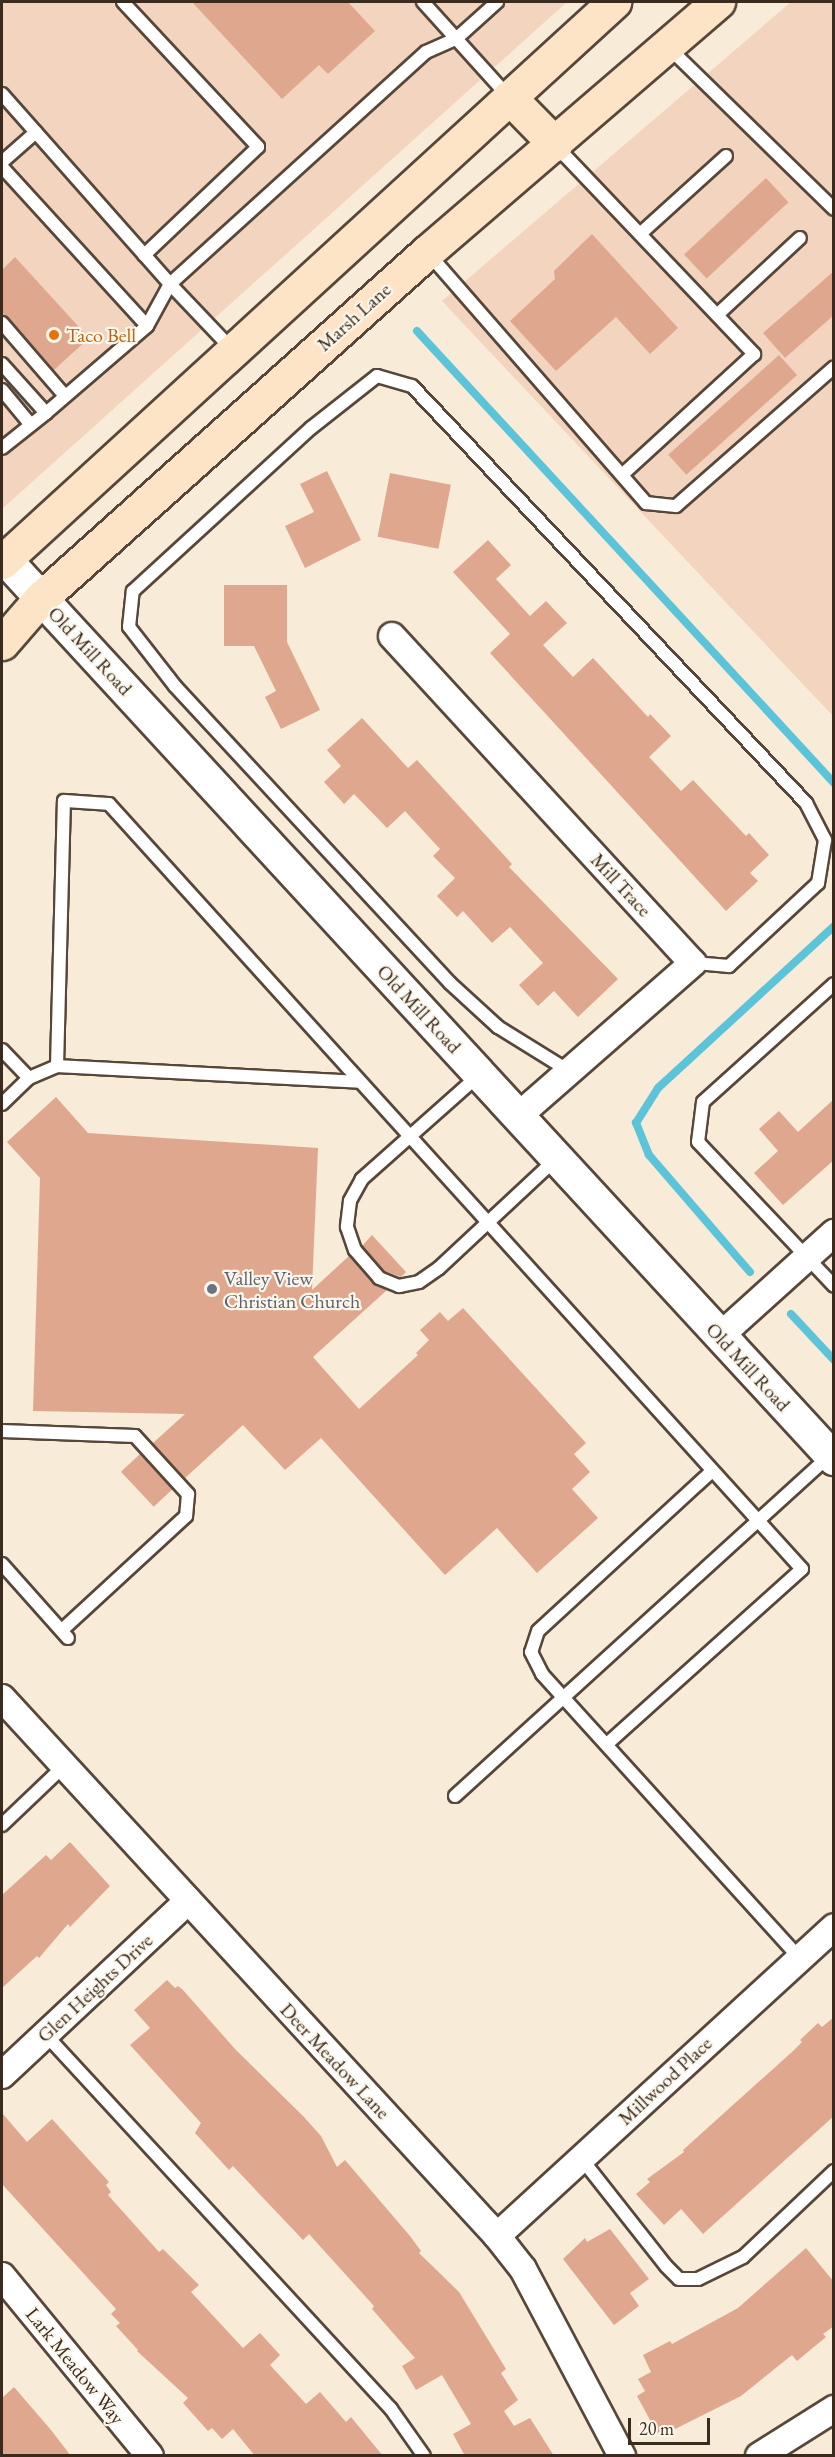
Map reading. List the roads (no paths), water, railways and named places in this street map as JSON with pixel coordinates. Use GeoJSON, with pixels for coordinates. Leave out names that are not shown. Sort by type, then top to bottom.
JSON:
{"type":"FeatureCollection","features":[{"type":"Feature","properties":{"kind":"main road"},"geometry":{"type":"LineString","coordinates":[[3,559],[614,2]]}},
{"type":"Feature","properties":{"kind":"main road","name":"Marsh Lane"},"geometry":{"type":"LineString","coordinates":[[2,644],[41,598],[427,252],[718,2]]}},
{"type":"Feature","properties":{"kind":"main road"},"geometry":{"type":"LineString","coordinates":[[509,97],[555,144]]}},
{"type":"Feature","properties":{"kind":"street","name":"Old Mill Road"},"geometry":{"type":"LineString","coordinates":[[3,559],[832,1457]]}},
{"type":"Feature","properties":{"kind":"street","name":"Mill Trace"},"geometry":{"type":"LineString","coordinates":[[392,636],[693,963]]}},
{"type":"Feature","properties":{"kind":"street"},"geometry":{"type":"LineString","coordinates":[[518,1116],[693,963]]}},
{"type":"Feature","properties":{"kind":"street"},"geometry":{"type":"LineString","coordinates":[[720,1336],[834,1233]]}},
{"type":"Feature","properties":{"kind":"street","name":"Deer Meadow Lane"},"geometry":{"type":"LineString","coordinates":[[2,1698],[63,1767],[497,2236],[523,2269],[622,2456]]}},
{"type":"Feature","properties":{"kind":"street","name":"Glen Heights Drive"},"geometry":{"type":"LineString","coordinates":[[2,2074],[188,1901]]}},
{"type":"Feature","properties":{"kind":"street","name":"Millwood Place"},"geometry":{"type":"LineString","coordinates":[[497,2236],[834,1927]]}},
{"type":"Feature","properties":{"kind":"street","name":"Lark Meadow Way"},"geometry":{"type":"LineString","coordinates":[[2,2276],[150,2456]]}},
{"type":"Feature","properties":{"kind":"street"},"geometry":{"type":"LineString","coordinates":[[759,2456],[834,2409]]}},
{"type":"Feature","properties":{"kind":"lane"},"geometry":{"type":"LineString","coordinates":[[123,2],[258,147],[144,255]]}},
{"type":"Feature","properties":{"kind":"lane"},"geometry":{"type":"LineString","coordinates":[[423,2],[509,97]]}},
{"type":"Feature","properties":{"kind":"lane"},"geometry":{"type":"LineString","coordinates":[[2,448],[147,326],[170,284],[426,52],[457,38],[497,2]]}},
{"type":"Feature","properties":{"kind":"lane"},"geometry":{"type":"LineString","coordinates":[[666,45],[834,209]]}},
{"type":"Feature","properties":{"kind":"lane"},"geometry":{"type":"LineString","coordinates":[[2,94],[170,284],[233,350]]}},
{"type":"Feature","properties":{"kind":"lane"},"geometry":{"type":"LineString","coordinates":[[2,162],[36,132]]}},
{"type":"Feature","properties":{"kind":"lane"},"geometry":{"type":"LineString","coordinates":[[555,144],[754,354],[622,475]]}},
{"type":"Feature","properties":{"kind":"lane"},"geometry":{"type":"LineString","coordinates":[[640,234],[726,156]]}},
{"type":"Feature","properties":{"kind":"lane"},"geometry":{"type":"LineString","coordinates":[[2,167],[147,326]]}},
{"type":"Feature","properties":{"kind":"lane"},"geometry":{"type":"LineString","coordinates":[[717,315],[800,238]]}},
{"type":"Feature","properties":{"kind":"lane"},"geometry":{"type":"LineString","coordinates":[[427,252],[646,502],[676,506],[834,367]]}},
{"type":"Feature","properties":{"kind":"lane"},"geometry":{"type":"LineString","coordinates":[[2,322],[65,396]]}},
{"type":"Feature","properties":{"kind":"lane"},"geometry":{"type":"LineString","coordinates":[[2,364],[46,413]]}},
{"type":"Feature","properties":{"kind":"lane"},"geometry":{"type":"LineString","coordinates":[[569,1071],[498,1027],[450,983],[175,686],[129,627],[133,591],[311,428],[377,376],[412,386],[806,802],[825,840],[818,883],[729,966],[693,963]]}},
{"type":"Feature","properties":{"kind":"lane"},"geometry":{"type":"LineString","coordinates":[[2,390],[31,425]]}},
{"type":"Feature","properties":{"kind":"lane"},"geometry":{"type":"LineString","coordinates":[[57,1066],[64,801],[109,804],[409,1138],[802,1569],[607,1744]]}},
{"type":"Feature","properties":{"kind":"lane"},"geometry":{"type":"LineString","coordinates":[[834,984],[703,1102],[698,1142],[834,1286]]}},
{"type":"Feature","properties":{"kind":"lane"},"geometry":{"type":"LineString","coordinates":[[2,1050],[29,1078]]}},
{"type":"Feature","properties":{"kind":"lane"},"geometry":{"type":"LineString","coordinates":[[2,1104],[29,1078],[57,1066],[359,1082]]}},
{"type":"Feature","properties":{"kind":"lane"},"geometry":{"type":"LineString","coordinates":[[480,1075],[362,1179],[350,1201],[346,1227],[355,1250],[379,1278],[399,1286],[419,1282],[439,1268],[556,1158]]}},
{"type":"Feature","properties":{"kind":"lane"},"geometry":{"type":"LineString","coordinates":[[2,1431],[135,1436],[188,1494],[186,1516],[65,1634],[2,1564]]}},
{"type":"Feature","properties":{"kind":"lane"},"geometry":{"type":"LineString","coordinates":[[455,1796],[757,1520],[832,1457]]}},
{"type":"Feature","properties":{"kind":"lane"},"geometry":{"type":"LineString","coordinates":[[712,1471],[538,1631],[531,1652],[542,1674],[800,1957]]}},
{"type":"Feature","properties":{"kind":"lane"},"geometry":{"type":"LineString","coordinates":[[2,1825],[63,1767]]}},
{"type":"Feature","properties":{"kind":"lane"},"geometry":{"type":"LineString","coordinates":[[45,2034],[391,2409],[424,2456]]}},
{"type":"Feature","properties":{"kind":"lane"},"geometry":{"type":"LineString","coordinates":[[581,2158],[666,2266],[679,2278],[698,2279],[743,2257],[834,2171]]}},
{"type":"Feature","properties":{"kind":"waterway"},"geometry":{"type":"LineString","coordinates":[[417,331],[834,783]]}},
{"type":"Feature","properties":{"kind":"waterway"},"geometry":{"type":"LineString","coordinates":[[750,1272],[649,1155],[636,1123],[658,1088],[834,926]]}},
{"type":"Feature","properties":{"kind":"waterway"},"geometry":{"type":"LineString","coordinates":[[791,1314],[834,1360]]}},
{"type":"Feature","properties":{"kind":"place","name":"Taco Bell"},"geometry":{"type":"Point","coordinates":[54,335]}},
{"type":"Feature","properties":{"kind":"place","name":"Valley View Christian Church"},"geometry":{"type":"Point","coordinates":[212,1289]}}]}
